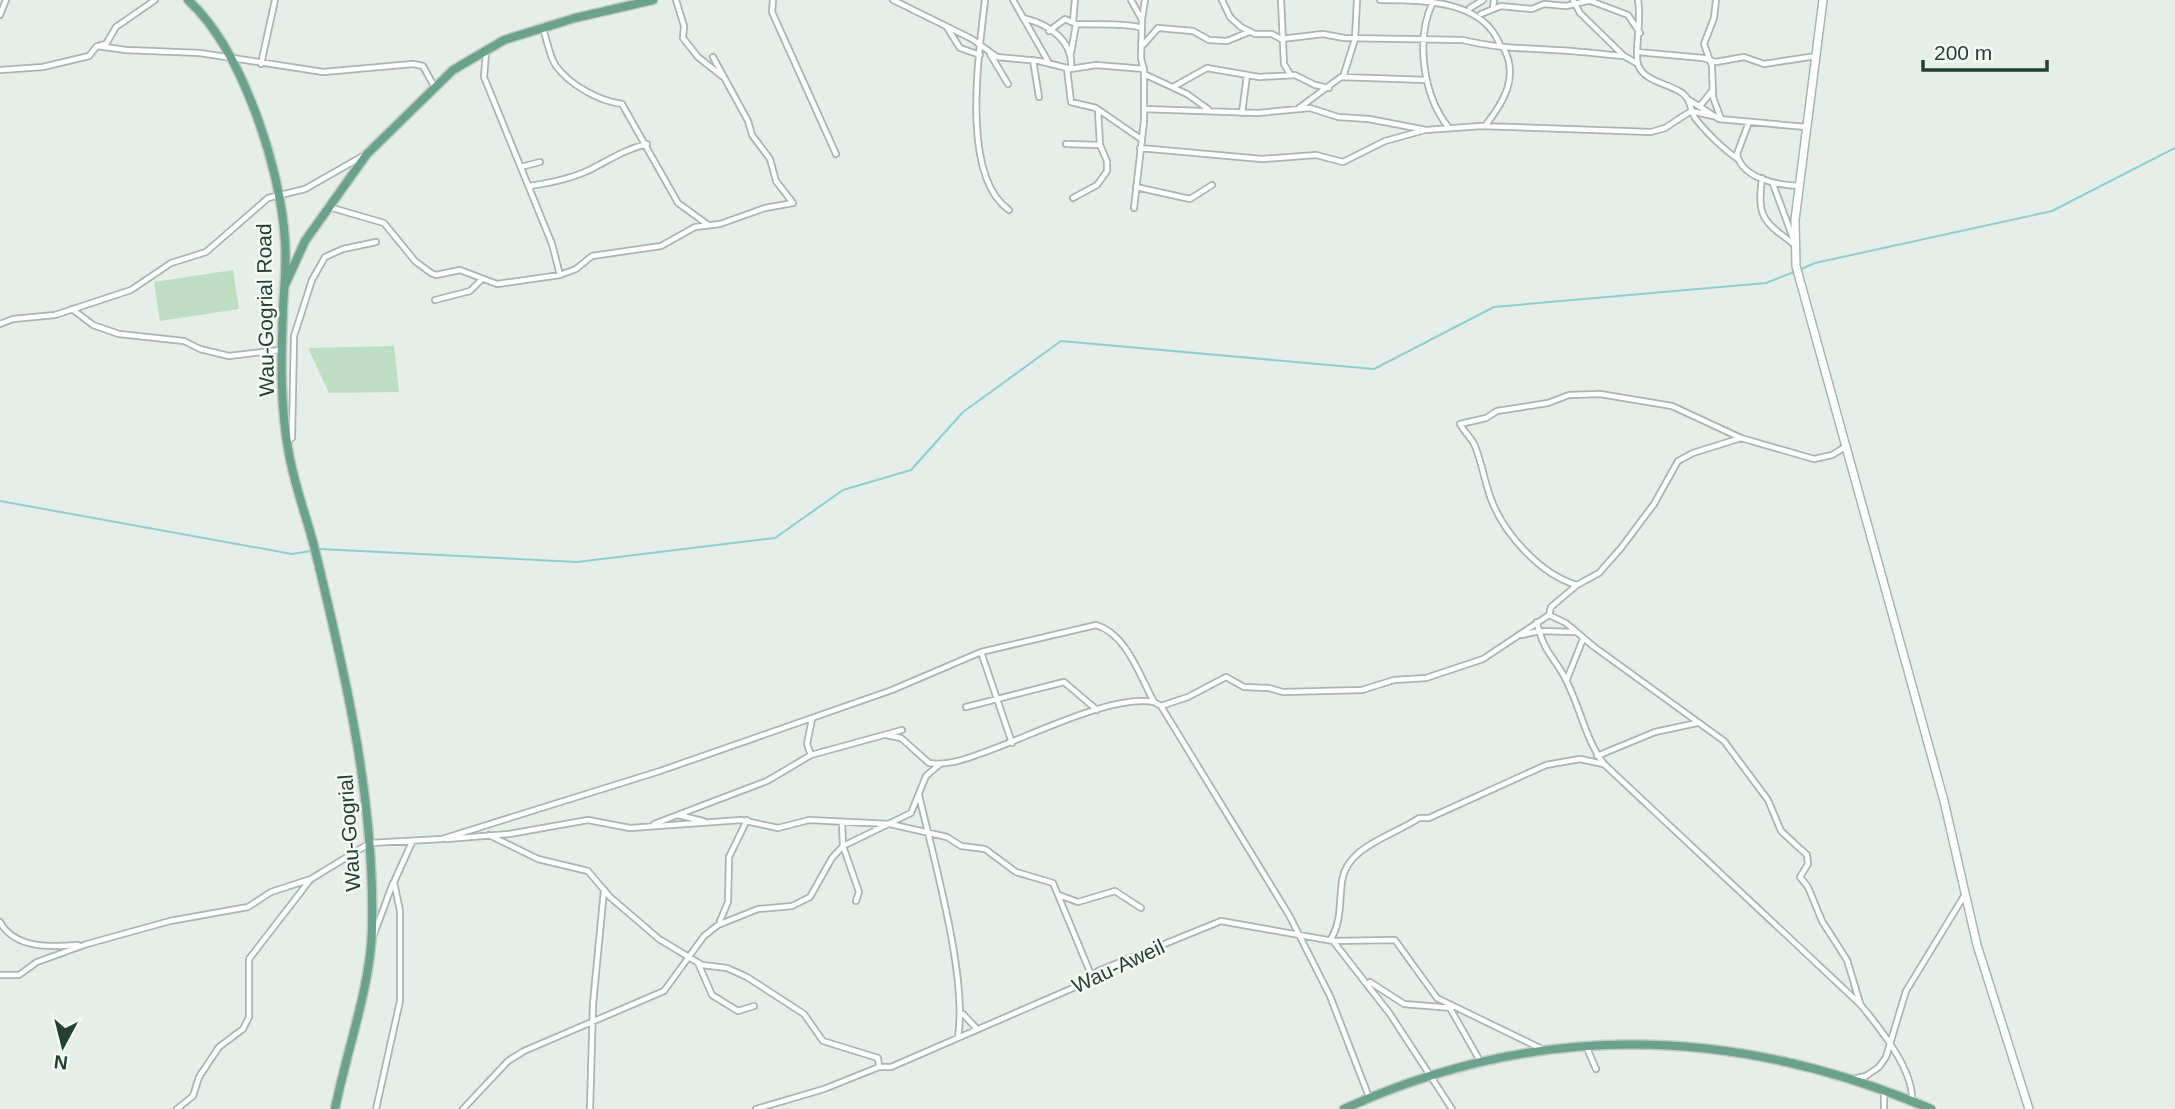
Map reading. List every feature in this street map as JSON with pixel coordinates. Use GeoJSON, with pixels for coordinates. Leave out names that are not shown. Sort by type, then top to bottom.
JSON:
{"type":"FeatureCollection","features":[{"type":"Feature","properties":{"kind":"main road","name":"Wau-Gogrial Road"},"geometry":{"type":"LineString","coordinates":[[188,0],[203,13],[247,89],[278,194],[286,242],[282,350],[287,442],[316,552]]}},
{"type":"Feature","properties":{"kind":"main road"},"geometry":{"type":"LineString","coordinates":[[284,288],[305,241],[367,154],[398,127],[453,70],[504,40],[653,0]]}},
{"type":"Feature","properties":{"kind":"main road","name":"Wau-Gogrial"},"geometry":{"type":"LineString","coordinates":[[316,552],[359,754],[370,843],[372,940],[335,1109]]}},
{"type":"Feature","properties":{"kind":"main road"},"geometry":{"type":"LineString","coordinates":[[1344,1109],[1428,1075],[1480,1061],[1542,1049],[1586,1045],[1664,1044],[1732,1050],[1798,1063],[1853,1079],[1931,1109]]}},
{"type":"Feature","properties":{"kind":"street"},"geometry":{"type":"LineString","coordinates":[[0,15],[6,0]]}},
{"type":"Feature","properties":{"kind":"street"},"geometry":{"type":"LineString","coordinates":[[0,70],[43,67],[89,56],[97,46],[106,44],[116,27],[155,0]]}},
{"type":"Feature","properties":{"kind":"street"},"geometry":{"type":"LineString","coordinates":[[261,64],[275,0]]}},
{"type":"Feature","properties":{"kind":"street"},"geometry":{"type":"LineString","coordinates":[[676,0],[684,26],[683,38],[698,57],[727,81]]}},
{"type":"Feature","properties":{"kind":"street"},"geometry":{"type":"LineString","coordinates":[[772,0],[772,12],[836,154]]}},
{"type":"Feature","properties":{"kind":"street"},"geometry":{"type":"LineString","coordinates":[[892,0],[981,45],[990,53],[1008,84]]}},
{"type":"Feature","properties":{"kind":"street"},"geometry":{"type":"LineString","coordinates":[[985,0],[980,55],[978,138],[982,165],[992,193],[1009,210]]}},
{"type":"Feature","properties":{"kind":"street"},"geometry":{"type":"LineString","coordinates":[[1013,0],[1049,63]]}},
{"type":"Feature","properties":{"kind":"street"},"geometry":{"type":"LineString","coordinates":[[1075,0],[1069,69],[1071,102],[1097,109],[1141,139]]}},
{"type":"Feature","properties":{"kind":"street"},"geometry":{"type":"LineString","coordinates":[[1131,0],[1142,20]]}},
{"type":"Feature","properties":{"kind":"street"},"geometry":{"type":"LineString","coordinates":[[1134,208],[1144,110],[1141,28],[1144,0]]}},
{"type":"Feature","properties":{"kind":"street"},"geometry":{"type":"LineString","coordinates":[[1222,0],[1230,17],[1250,32]]}},
{"type":"Feature","properties":{"kind":"street"},"geometry":{"type":"LineString","coordinates":[[1279,76],[1284,64],[1281,0]]}},
{"type":"Feature","properties":{"kind":"street"},"geometry":{"type":"LineString","coordinates":[[1343,77],[1355,39],[1357,0]]}},
{"type":"Feature","properties":{"kind":"street"},"geometry":{"type":"LineString","coordinates":[[1380,0],[1433,2],[1470,8],[1481,14],[1509,63],[1508,92],[1485,126]]}},
{"type":"Feature","properties":{"kind":"street"},"geometry":{"type":"LineString","coordinates":[[1470,8],[1483,0]]}},
{"type":"Feature","properties":{"kind":"street"},"geometry":{"type":"LineString","coordinates":[[1493,7],[1494,0]]}},
{"type":"Feature","properties":{"kind":"street"},"geometry":{"type":"LineString","coordinates":[[1527,9],[1529,0]]}},
{"type":"Feature","properties":{"kind":"street"},"geometry":{"type":"LineString","coordinates":[[1481,14],[1493,7],[1505,5],[1527,9],[1546,4],[1590,0],[1629,15],[1641,34]]}},
{"type":"Feature","properties":{"kind":"street"},"geometry":{"type":"LineString","coordinates":[[1638,0],[1641,34],[1638,64]]}},
{"type":"Feature","properties":{"kind":"street"},"geometry":{"type":"LineString","coordinates":[[1716,0],[1714,18],[1704,41],[1721,119]]}},
{"type":"Feature","properties":{"kind":"street"},"geometry":{"type":"LineString","coordinates":[[1823,0],[1800,186],[1796,266],[1944,801],[1977,945],[2029,1109]]}},
{"type":"Feature","properties":{"kind":"street"},"geometry":{"type":"LineString","coordinates":[[1433,2],[1424,22],[1427,80],[1433,104],[1449,128]]}},
{"type":"Feature","properties":{"kind":"street"},"geometry":{"type":"LineString","coordinates":[[1574,2],[1624,56],[1638,64],[1653,80],[1713,116]]}},
{"type":"Feature","properties":{"kind":"street"},"geometry":{"type":"LineString","coordinates":[[1023,18],[1065,40],[1071,53]]}},
{"type":"Feature","properties":{"kind":"street"},"geometry":{"type":"LineString","coordinates":[[1049,31],[1062,20],[1112,27],[1128,23],[1141,28]]}},
{"type":"Feature","properties":{"kind":"street"},"geometry":{"type":"LineString","coordinates":[[948,28],[960,48],[980,55]]}},
{"type":"Feature","properties":{"kind":"street"},"geometry":{"type":"LineString","coordinates":[[1143,45],[1158,28],[1193,31],[1209,40],[1227,41],[1250,32],[1284,39],[1323,34],[1355,39],[1463,40],[1477,45],[1624,56]]}},
{"type":"Feature","properties":{"kind":"street"},"geometry":{"type":"LineString","coordinates":[[543,29],[555,64],[583,89],[610,103],[622,104],[678,203],[707,224]]}},
{"type":"Feature","properties":{"kind":"street"},"geometry":{"type":"LineString","coordinates":[[97,46],[200,53],[231,60],[323,72],[413,64],[423,66],[435,86]]}},
{"type":"Feature","properties":{"kind":"street"},"geometry":{"type":"LineString","coordinates":[[486,51],[484,77],[552,244],[560,275]]}},
{"type":"Feature","properties":{"kind":"street"},"geometry":{"type":"LineString","coordinates":[[1638,52],[1723,62],[1740,57],[1768,64],[1816,56]]}},
{"type":"Feature","properties":{"kind":"street"},"geometry":{"type":"LineString","coordinates":[[990,53],[1069,69],[1093,65],[1144,71],[1209,110]]}},
{"type":"Feature","properties":{"kind":"street"},"geometry":{"type":"LineString","coordinates":[[328,206],[384,223],[415,261],[431,273],[436,275],[460,270],[497,284],[560,275],[576,268],[592,256],[661,246],[673,242],[685,230],[707,224],[720,224],[765,208],[793,204],[776,181],[770,159],[752,135],[748,121],[713,57]]}},
{"type":"Feature","properties":{"kind":"street"},"geometry":{"type":"LineString","coordinates":[[1033,60],[1039,97]]}},
{"type":"Feature","properties":{"kind":"street"},"geometry":{"type":"LineString","coordinates":[[1284,64],[1291,74]]}},
{"type":"Feature","properties":{"kind":"street"},"geometry":{"type":"LineString","coordinates":[[1173,87],[1205,68],[1247,75],[1291,74],[1329,88]]}},
{"type":"Feature","properties":{"kind":"street"},"geometry":{"type":"LineString","coordinates":[[1242,113],[1247,75]]}},
{"type":"Feature","properties":{"kind":"street"},"geometry":{"type":"LineString","coordinates":[[1296,110],[1329,88],[1335,80],[1343,77],[1427,80]]}},
{"type":"Feature","properties":{"kind":"street"},"geometry":{"type":"LineString","coordinates":[[1700,106],[1713,90]]}},
{"type":"Feature","properties":{"kind":"street"},"geometry":{"type":"LineString","coordinates":[[1687,99],[1691,111],[1724,150],[1738,159],[1745,169],[1773,184],[1800,186]]}},
{"type":"Feature","properties":{"kind":"street"},"geometry":{"type":"LineString","coordinates":[[1144,110],[1242,113],[1314,108],[1338,117],[1369,119],[1426,130]]}},
{"type":"Feature","properties":{"kind":"street"},"geometry":{"type":"LineString","coordinates":[[1073,198],[1093,188],[1106,175],[1107,161],[1100,145],[1097,109]]}},
{"type":"Feature","properties":{"kind":"street"},"geometry":{"type":"LineString","coordinates":[[1140,148],[1262,159],[1316,155],[1343,162],[1385,141],[1426,130],[1449,128],[1485,126],[1655,131],[1691,111],[1721,119],[1807,127]]}},
{"type":"Feature","properties":{"kind":"street"},"geometry":{"type":"LineString","coordinates":[[1738,159],[1740,142],[1749,122]]}},
{"type":"Feature","properties":{"kind":"street"},"geometry":{"type":"LineString","coordinates":[[529,186],[561,180],[596,167],[621,151],[647,144]]}},
{"type":"Feature","properties":{"kind":"street"},"geometry":{"type":"LineString","coordinates":[[1066,144],[1100,145]]}},
{"type":"Feature","properties":{"kind":"street"},"geometry":{"type":"LineString","coordinates":[[0,324],[13,319],[50,316],[131,290],[171,264],[201,255],[268,198],[305,189],[367,154]]}},
{"type":"Feature","properties":{"kind":"street"},"geometry":{"type":"LineString","coordinates":[[521,167],[540,162]]}},
{"type":"Feature","properties":{"kind":"street"},"geometry":{"type":"LineString","coordinates":[[1762,177],[1759,206],[1761,215],[1795,245]]}},
{"type":"Feature","properties":{"kind":"street"},"geometry":{"type":"LineString","coordinates":[[1773,184],[1795,245]]}},
{"type":"Feature","properties":{"kind":"street"},"geometry":{"type":"LineString","coordinates":[[1136,187],[1190,199],[1212,185]]}},
{"type":"Feature","properties":{"kind":"street"},"geometry":{"type":"LineString","coordinates":[[287,442],[292,438],[294,336],[312,280],[325,257],[342,249],[376,242]]}},
{"type":"Feature","properties":{"kind":"street"},"geometry":{"type":"LineString","coordinates":[[435,300],[470,291],[482,279]]}},
{"type":"Feature","properties":{"kind":"street"},"geometry":{"type":"LineString","coordinates":[[72,309],[104,330],[184,341],[219,354],[251,355],[282,350]]}},
{"type":"Feature","properties":{"kind":"street"},"geometry":{"type":"LineString","coordinates":[[1577,585],[1552,575],[1528,555],[1507,528],[1492,502],[1475,447],[1460,424],[1486,418],[1497,411],[1548,403],[1569,395],[1600,394],[1672,406],[1741,438],[1814,459],[1832,455],[1845,447]]}},
{"type":"Feature","properties":{"kind":"street"},"geometry":{"type":"LineString","coordinates":[[1549,615],[1550,607],[1577,585],[1599,573],[1621,548],[1654,504],[1678,461],[1693,453],[1741,438]]}},
{"type":"Feature","properties":{"kind":"street"},"geometry":{"type":"LineString","coordinates":[[1161,706],[1188,697],[1226,677],[1244,687],[1269,688],[1283,692],[1337,693],[1369,689],[1394,680],[1426,678],[1483,659],[1549,615]]}},
{"type":"Feature","properties":{"kind":"street"},"geometry":{"type":"LineString","coordinates":[[1549,615],[1566,623],[1583,639],[1724,741],[1768,800],[1781,831],[1807,855],[1808,864],[1800,877],[1808,887],[1822,921],[1847,960],[1860,1004]]}},
{"type":"Feature","properties":{"kind":"street"},"geometry":{"type":"LineString","coordinates":[[1537,622],[1546,654],[1566,680],[1597,755],[1604,764],[1860,1004],[1889,1041],[1918,1105]]}},
{"type":"Feature","properties":{"kind":"street"},"geometry":{"type":"LineString","coordinates":[[442,839],[660,771],[892,690],[981,652],[1088,626],[1103,627],[1128,652],[1154,702]]}},
{"type":"Feature","properties":{"kind":"street"},"geometry":{"type":"LineString","coordinates":[[1522,635],[1539,631],[1576,632]]}},
{"type":"Feature","properties":{"kind":"street"},"geometry":{"type":"LineString","coordinates":[[1566,680],[1583,639]]}},
{"type":"Feature","properties":{"kind":"street"},"geometry":{"type":"LineString","coordinates":[[981,652],[1012,743]]}},
{"type":"Feature","properties":{"kind":"street"},"geometry":{"type":"LineString","coordinates":[[966,707],[1063,682],[1097,710]]}},
{"type":"Feature","properties":{"kind":"street"},"geometry":{"type":"LineString","coordinates":[[463,1109],[514,1057],[547,1038],[593,1023],[664,991],[704,936],[718,925],[758,909],[792,906],[810,897],[832,858],[843,846],[911,813],[926,776],[940,764],[1012,743],[1127,701],[1154,702],[1161,706],[1298,934],[1330,996],[1370,1109]]}},
{"type":"Feature","properties":{"kind":"street"},"geometry":{"type":"LineString","coordinates":[[811,755],[807,744],[812,718]]}},
{"type":"Feature","properties":{"kind":"street"},"geometry":{"type":"LineString","coordinates":[[1597,755],[1655,732],[1698,723]]}},
{"type":"Feature","properties":{"kind":"street"},"geometry":{"type":"LineString","coordinates":[[646,826],[767,781],[811,755],[902,730]]}},
{"type":"Feature","properties":{"kind":"street"},"geometry":{"type":"LineString","coordinates":[[886,735],[901,738],[924,760],[940,764]]}},
{"type":"Feature","properties":{"kind":"street"},"geometry":{"type":"LineString","coordinates":[[1452,1109],[1391,1014],[1332,940],[1340,920],[1343,877],[1356,854],[1419,818],[1429,818],[1546,765],[1580,759],[1604,764]]}},
{"type":"Feature","properties":{"kind":"street"},"geometry":{"type":"LineString","coordinates":[[919,794],[962,1013],[958,1037]]}},
{"type":"Feature","properties":{"kind":"street"},"geometry":{"type":"LineString","coordinates":[[678,815],[704,821],[747,820],[778,828],[809,820],[890,824],[927,832],[961,846],[985,849],[1016,873],[1053,883],[1092,977]]}},
{"type":"Feature","properties":{"kind":"street"},"geometry":{"type":"LineString","coordinates":[[0,975],[19,975],[37,962],[87,944],[170,921],[233,912],[271,892],[311,879],[370,843],[489,835],[587,820],[618,828],[696,825],[704,821]]}},
{"type":"Feature","properties":{"kind":"street"},"geometry":{"type":"LineString","coordinates":[[718,925],[728,902],[729,857],[747,820]]}},
{"type":"Feature","properties":{"kind":"street"},"geometry":{"type":"LineString","coordinates":[[842,822],[843,846],[857,886],[856,901]]}},
{"type":"Feature","properties":{"kind":"street"},"geometry":{"type":"LineString","coordinates":[[489,835],[538,859],[588,870],[647,930],[702,965],[727,968],[747,977],[804,1014],[823,1041],[878,1058],[878,1067]]}},
{"type":"Feature","properties":{"kind":"street"},"geometry":{"type":"LineString","coordinates":[[372,940],[412,842]]}},
{"type":"Feature","properties":{"kind":"street"},"geometry":{"type":"LineString","coordinates":[[177,1109],[193,1096],[200,1077],[219,1047],[243,1029],[249,1017],[248,959],[311,879]]}},
{"type":"Feature","properties":{"kind":"street"},"geometry":{"type":"LineString","coordinates":[[376,1109],[400,1002],[400,911],[394,883]]}},
{"type":"Feature","properties":{"kind":"street"},"geometry":{"type":"LineString","coordinates":[[590,1109],[593,1023],[604,889]]}},
{"type":"Feature","properties":{"kind":"street"},"geometry":{"type":"LineString","coordinates":[[1059,895],[1078,902],[1114,891],[1141,908]]}},
{"type":"Feature","properties":{"kind":"street"},"geometry":{"type":"LineString","coordinates":[[1853,1079],[1866,1076],[1879,1067],[1906,991],[1954,916],[1965,892]]}},
{"type":"Feature","properties":{"kind":"street","name":"Wau-Aweil"},"geometry":{"type":"LineString","coordinates":[[756,1109],[824,1089],[878,1067],[891,1067],[1089,982],[1098,971],[1222,921],[1332,940],[1395,940],[1431,992],[1452,1008]]}},
{"type":"Feature","properties":{"kind":"street"},"geometry":{"type":"LineString","coordinates":[[0,922],[9,935],[26,942],[52,946],[87,944]]}},
{"type":"Feature","properties":{"kind":"street"},"geometry":{"type":"LineString","coordinates":[[697,960],[715,999],[738,1011],[754,1006]]}},
{"type":"Feature","properties":{"kind":"street"},"geometry":{"type":"LineString","coordinates":[[1361,974],[1378,989],[1404,1004],[1452,1008],[1542,1049]]}},
{"type":"Feature","properties":{"kind":"street"},"geometry":{"type":"LineString","coordinates":[[1452,1008],[1480,1061]]}},
{"type":"Feature","properties":{"kind":"street"},"geometry":{"type":"LineString","coordinates":[[962,1013],[976,1029]]}},
{"type":"Feature","properties":{"kind":"street"},"geometry":{"type":"LineString","coordinates":[[1586,1045],[1596,1069]]}},
{"type":"Feature","properties":{"kind":"street"},"geometry":{"type":"LineString","coordinates":[[1884,1091],[1884,1109]]}},
{"type":"Feature","properties":{"kind":"green space"},"geometry":{"type":"Polygon","coordinates":[[[233,270],[239,309],[160,321],[154,282],[233,270]]]}},
{"type":"Feature","properties":{"kind":"green space"},"geometry":{"type":"Polygon","coordinates":[[[394,346],[399,392],[329,393],[308,348],[394,346]]]}},
{"type":"Feature","properties":{"kind":"waterway"},"geometry":{"type":"LineString","coordinates":[[1799,270],[1815,263],[2052,211],[2175,148]]}},
{"type":"Feature","properties":{"kind":"waterway"},"geometry":{"type":"LineString","coordinates":[[320,549],[577,562],[775,538],[843,490],[911,470],[963,412],[1061,341],[1374,369],[1494,307],[1766,283],[1794,272]]}},
{"type":"Feature","properties":{"kind":"waterway"},"geometry":{"type":"LineString","coordinates":[[0,501],[292,554],[311,551]]}}]}
